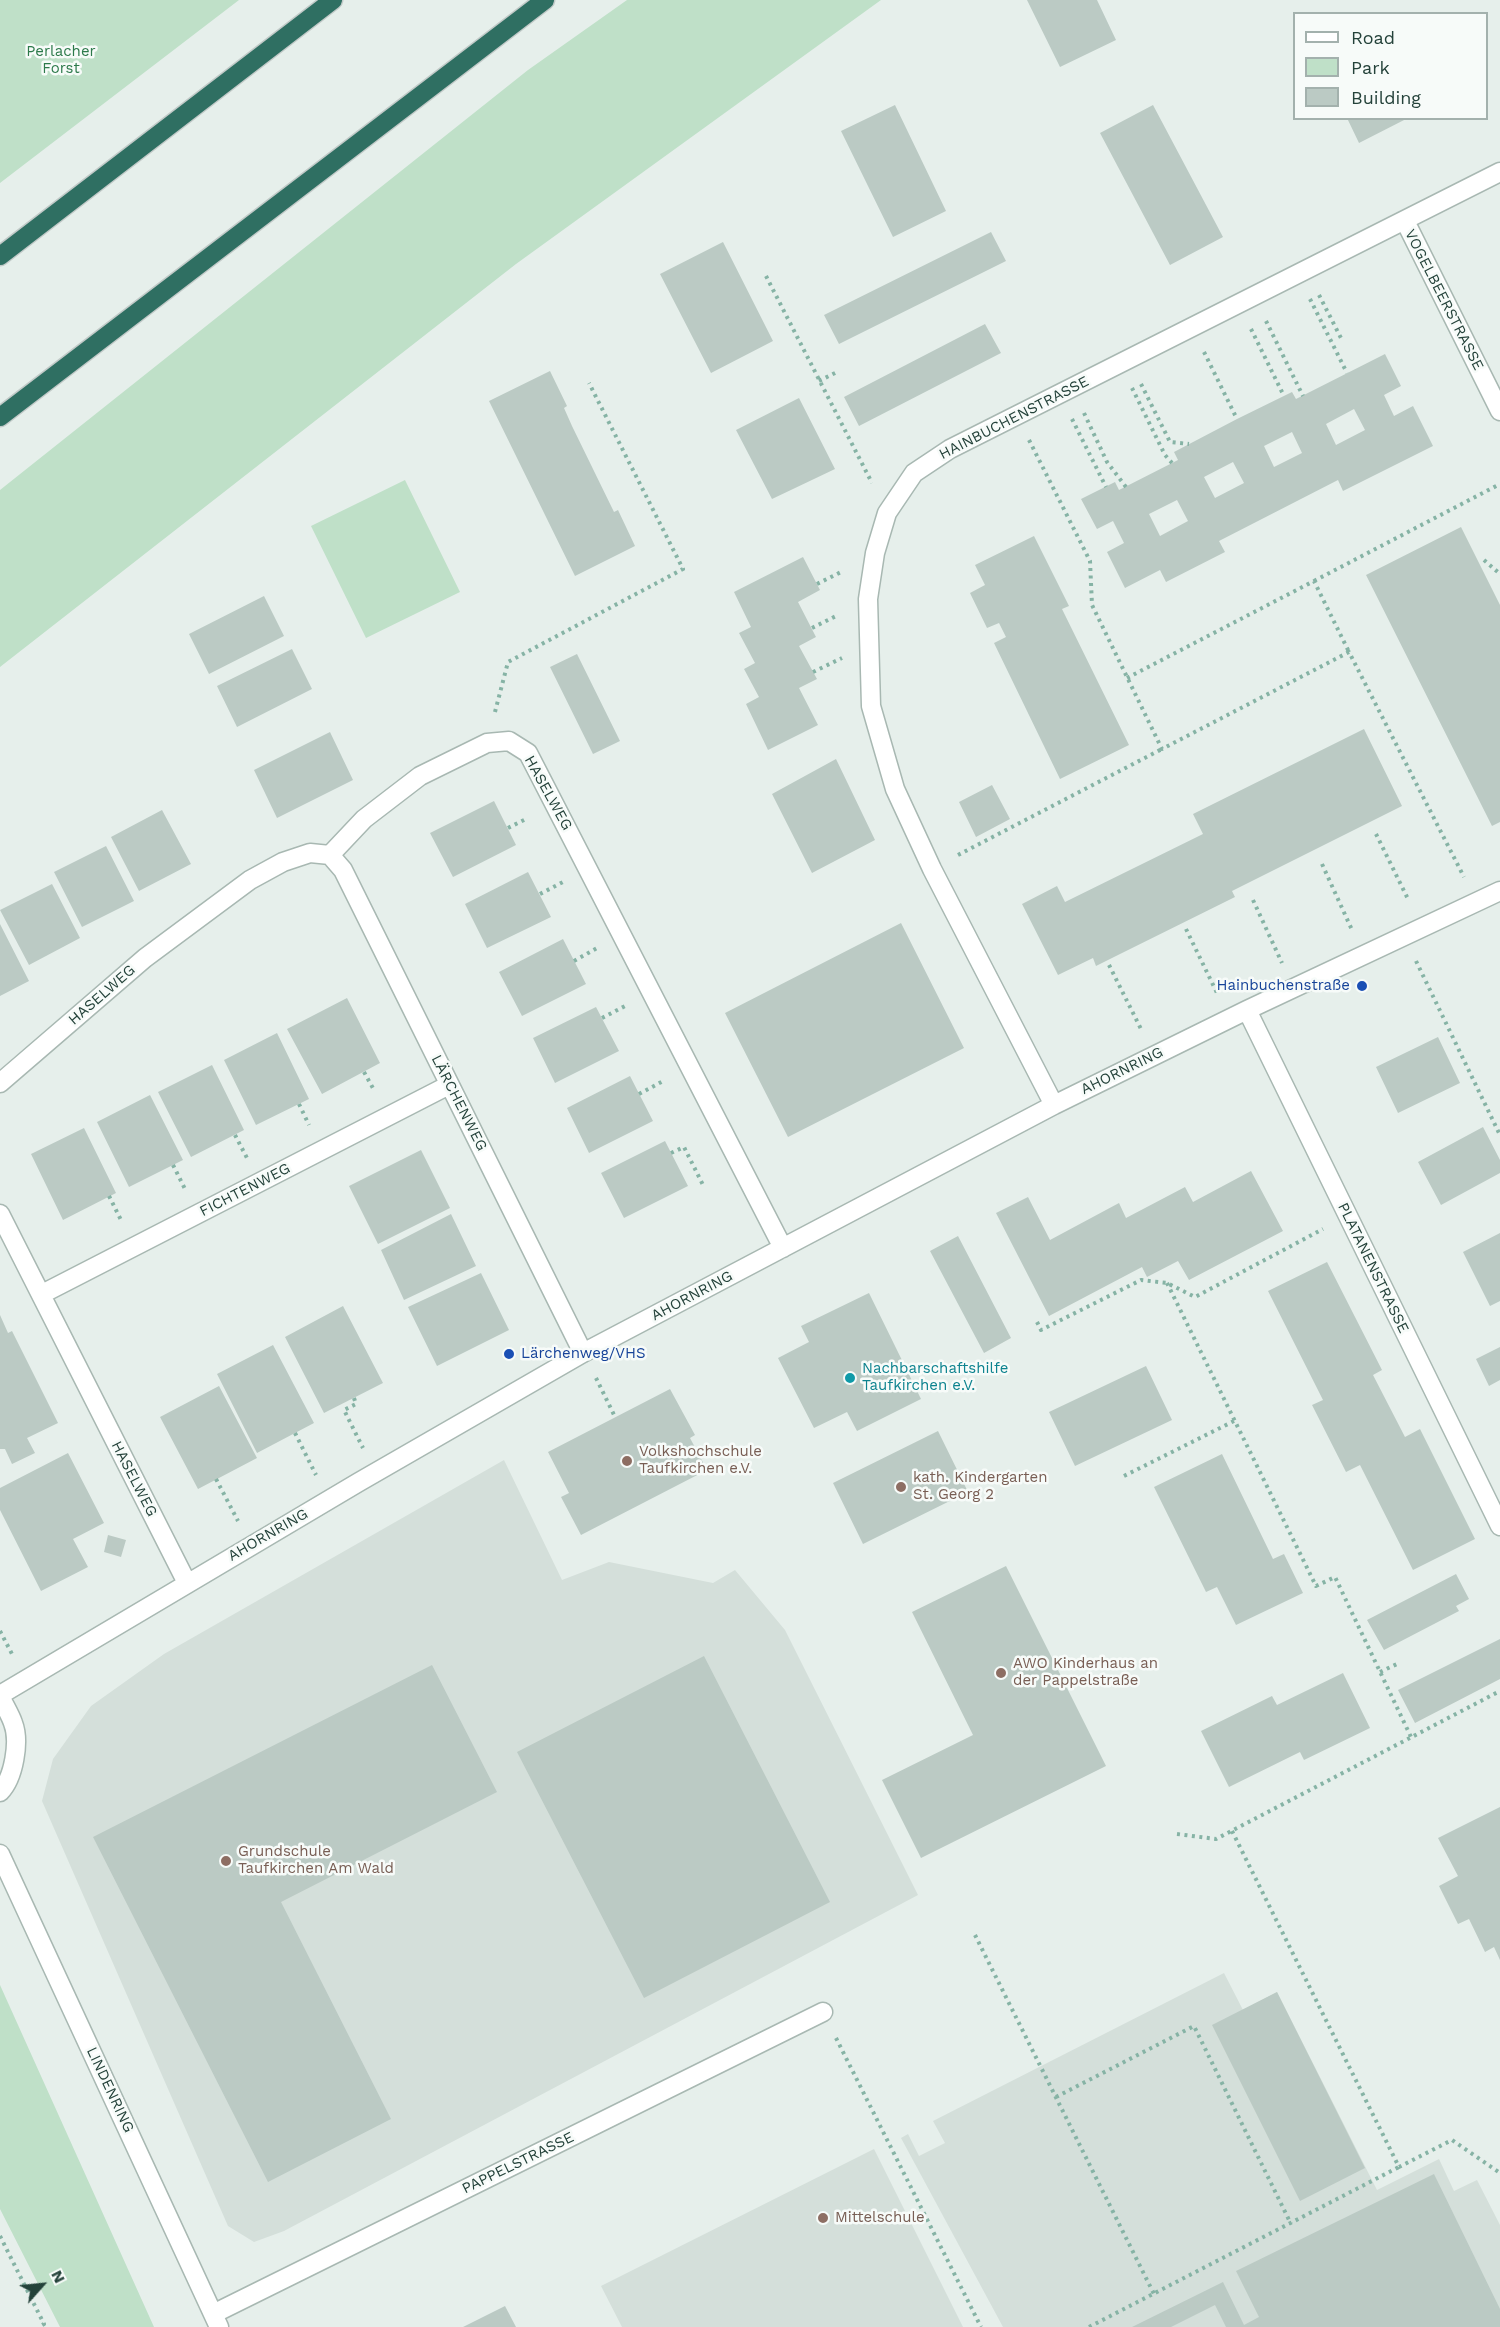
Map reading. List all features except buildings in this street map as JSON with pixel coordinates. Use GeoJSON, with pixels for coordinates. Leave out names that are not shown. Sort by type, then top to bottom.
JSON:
{"type":"FeatureCollection","features":[{"type":"Feature","properties":{"kind":"highway"},"geometry":{"type":"LineString","coordinates":[[0,256],[333,0]]}},
{"type":"Feature","properties":{"kind":"highway"},"geometry":{"type":"LineString","coordinates":[[0,417],[545,0]]}},
{"type":"Feature","properties":{"kind":"street","name":"HAINBUCHENSTRASSE"},"geometry":{"type":"LineString","coordinates":[[1054,1105],[932,869],[895,789],[871,706],[868,599],[875,553],[887,513],[914,473],[950,449],[1500,172]]}},
{"type":"Feature","properties":{"kind":"street","name":"VOGELBEERSTRASSE"},"geometry":{"type":"LineString","coordinates":[[1405,221],[1500,411]]}},
{"type":"Feature","properties":{"kind":"street","name":"HASELWEG"},"geometry":{"type":"LineString","coordinates":[[487,742],[510,741],[528,753],[783,1248]]}},
{"type":"Feature","properties":{"kind":"street"},"geometry":{"type":"LineString","coordinates":[[330,855],[364,819],[420,776],[487,742]]}},
{"type":"Feature","properties":{"kind":"street","name":"HASELWEG"},"geometry":{"type":"LineString","coordinates":[[0,1083],[145,958],[250,880],[283,862],[310,853],[330,855]]}},
{"type":"Feature","properties":{"kind":"street","name":"LÄRCHENWEG"},"geometry":{"type":"LineString","coordinates":[[330,855],[343,870],[583,1353]]}},
{"type":"Feature","properties":{"kind":"street","name":"AHORNRING"},"geometry":{"type":"LineString","coordinates":[[0,1792],[4,1788],[16,1758],[14,1724],[0,1695],[328,1500],[583,1353],[1054,1105],[1230,1018],[1500,891]]}},
{"type":"Feature","properties":{"kind":"street","name":"PLATANENSTRASSE"},"geometry":{"type":"LineString","coordinates":[[1247,1010],[1500,1526]]}},
{"type":"Feature","properties":{"kind":"street","name":"FICHTENWEG"},"geometry":{"type":"LineString","coordinates":[[42,1294],[449,1085]]}},
{"type":"Feature","properties":{"kind":"street","name":"HASELWEG"},"geometry":{"type":"LineString","coordinates":[[0,1214],[187,1583]]}},
{"type":"Feature","properties":{"kind":"street","name":"LINDENRING"},"geometry":{"type":"LineString","coordinates":[[0,1854],[216,2320]]}},
{"type":"Feature","properties":{"kind":"street","name":"PAPPELSTRASSE"},"geometry":{"type":"LineString","coordinates":[[216,2320],[823,2012]]}},
{"type":"Feature","properties":{"kind":"path"},"geometry":{"type":"LineString","coordinates":[[1302,272],[1342,339]]}},
{"type":"Feature","properties":{"kind":"path"},"geometry":{"type":"LineString","coordinates":[[1302,272],[1347,373]]}},
{"type":"Feature","properties":{"kind":"path"},"geometry":{"type":"LineString","coordinates":[[766,276],[887,513]]}},
{"type":"Feature","properties":{"kind":"path"},"geometry":{"type":"LineString","coordinates":[[1246,300],[1303,396]]}},
{"type":"Feature","properties":{"kind":"path"},"geometry":{"type":"LineString","coordinates":[[1246,300],[1284,396]]}},
{"type":"Feature","properties":{"kind":"path"},"geometry":{"type":"LineString","coordinates":[[1191,327],[1238,419]]}},
{"type":"Feature","properties":{"kind":"path"},"geometry":{"type":"LineString","coordinates":[[1124,361],[1170,442],[1189,444]]}},
{"type":"Feature","properties":{"kind":"path"},"geometry":{"type":"LineString","coordinates":[[1124,361],[1164,455],[1172,463]]}},
{"type":"Feature","properties":{"kind":"path"},"geometry":{"type":"LineString","coordinates":[[819,381],[837,372]]}},
{"type":"Feature","properties":{"kind":"path"},"geometry":{"type":"LineString","coordinates":[[487,742],[508,662],[683,569],[589,383]]}},
{"type":"Feature","properties":{"kind":"path"},"geometry":{"type":"LineString","coordinates":[[1066,391],[1106,487]]}},
{"type":"Feature","properties":{"kind":"path"},"geometry":{"type":"LineString","coordinates":[[1066,391],[1107,462],[1126,487]]}},
{"type":"Feature","properties":{"kind":"path"},"geometry":{"type":"LineString","coordinates":[[1017,415],[1090,561],[1092,605],[1162,749]]}},
{"type":"Feature","properties":{"kind":"path"},"geometry":{"type":"LineString","coordinates":[[1127,678],[1500,484]]}},
{"type":"Feature","properties":{"kind":"path"},"geometry":{"type":"LineString","coordinates":[[1484,560],[1500,574]]}},
{"type":"Feature","properties":{"kind":"path"},"geometry":{"type":"LineString","coordinates":[[1314,581],[1459,867]]}},
{"type":"Feature","properties":{"kind":"path"},"geometry":{"type":"LineString","coordinates":[[932,869],[1349,652]]}},
{"type":"Feature","properties":{"kind":"path"},"geometry":{"type":"LineString","coordinates":[[1376,834],[1423,927]]}},
{"type":"Feature","properties":{"kind":"path"},"geometry":{"type":"LineString","coordinates":[[1322,864],[1364,955]]}},
{"type":"Feature","properties":{"kind":"path"},"geometry":{"type":"LineString","coordinates":[[1253,900],[1294,988]]}},
{"type":"Feature","properties":{"kind":"path"},"geometry":{"type":"LineString","coordinates":[[1186,929],[1230,1018]]}},
{"type":"Feature","properties":{"kind":"path"},"geometry":{"type":"LineString","coordinates":[[1404,936],[1500,1135]]}},
{"type":"Feature","properties":{"kind":"path"},"geometry":{"type":"LineString","coordinates":[[1109,965],[1154,1056]]}},
{"type":"Feature","properties":{"kind":"path"},"geometry":{"type":"LineString","coordinates":[[671,1153],[684,1146],[703,1185]]}},
{"type":"Feature","properties":{"kind":"path"},"geometry":{"type":"LineString","coordinates":[[1037,1322],[1041,1330],[1141,1280],[1167,1284],[1195,1297],[1347,1216]]}},
{"type":"Feature","properties":{"kind":"path"},"geometry":{"type":"LineString","coordinates":[[1167,1284],[1317,1586],[1335,1577],[1411,1737]]}},
{"type":"Feature","properties":{"kind":"path"},"geometry":{"type":"LineString","coordinates":[[583,1353],[615,1417]]}},
{"type":"Feature","properties":{"kind":"path"},"geometry":{"type":"LineString","coordinates":[[354,1398],[356,1404],[344,1410],[375,1473]]}},
{"type":"Feature","properties":{"kind":"path"},"geometry":{"type":"LineString","coordinates":[[1124,1476],[1234,1421]]}},
{"type":"Feature","properties":{"kind":"path"},"geometry":{"type":"LineString","coordinates":[[295,1433],[328,1500]]}},
{"type":"Feature","properties":{"kind":"path"},"geometry":{"type":"LineString","coordinates":[[216,1479],[250,1546]]}},
{"type":"Feature","properties":{"kind":"path"},"geometry":{"type":"LineString","coordinates":[[1380,1672],[1397,1664]]}},
{"type":"Feature","properties":{"kind":"path"},"geometry":{"type":"LineString","coordinates":[[1177,1834],[1216,1839],[1500,1691]]}},
{"type":"Feature","properties":{"kind":"path"},"geometry":{"type":"LineString","coordinates":[[1233,1831],[1399,2167]]}},
{"type":"Feature","properties":{"kind":"path"},"geometry":{"type":"LineString","coordinates":[[975,1935],[1154,2294]]}},
{"type":"Feature","properties":{"kind":"path"},"geometry":{"type":"LineString","coordinates":[[823,2012],[981,2327]]}},
{"type":"Feature","properties":{"kind":"path"},"geometry":{"type":"LineString","coordinates":[[1056,2097],[1194,2026],[1291,2224]]}},
{"type":"Feature","properties":{"kind":"path"},"geometry":{"type":"LineString","coordinates":[[1089,2327],[1452,2140],[1500,2173]]}},
{"type":"Feature","properties":{"kind":"path"},"geometry":{"type":"LineString","coordinates":[[0,2236],[44,2324],[39,2327]]}},
{"type":"Feature","properties":{"kind":"shaded area"},"geometry":{"type":"Polygon","coordinates":[[[504,1460],[562,1580],[609,1562],[713,1583],[735,1570],[785,1630],[918,1895],[284,2231],[254,2242],[228,2226],[42,1801],[53,1759],[91,1706],[164,1654],[504,1460]]]}},
{"type":"Feature","properties":{"kind":"shaded area"},"geometry":{"type":"Polygon","coordinates":[[[1224,1973],[1243,2010],[1277,1992],[1377,2190],[1439,2159],[1454,2191],[1477,2180],[1500,2225],[1500,2327],[1003,2327],[901,2138],[908,2134],[919,2156],[945,2143],[933,2121],[1224,1973]]]}},
{"type":"Feature","properties":{"kind":"shaded area","name":"Mittelschule"},"geometry":{"type":"Polygon","coordinates":[[[874,2149],[963,2327],[622,2327],[601,2286],[874,2149]]]}},
{"type":"Feature","properties":{"kind":"green space","name":"Perlacher Forst"},"geometry":{"type":"Polygon","coordinates":[[[0,0],[239,0],[0,183],[0,0]]]}},
{"type":"Feature","properties":{"kind":"green space"},"geometry":{"type":"Polygon","coordinates":[[[627,0],[881,0],[516,264],[0,667],[0,490],[528,70],[627,0]]]}},
{"type":"Feature","properties":{"kind":"green space"},"geometry":{"type":"Polygon","coordinates":[[[405,480],[460,592],[366,638],[311,526],[405,480]]]}},
{"type":"Feature","properties":{"kind":"green space"},"geometry":{"type":"Polygon","coordinates":[[[0,1985],[154,2327],[60,2327],[0,2209],[0,1985]]]}},
{"type":"Feature","properties":{"kind":"place","name":"Hainbuchenstraße"},"geometry":{"type":"Point","coordinates":[1362,986]}},
{"type":"Feature","properties":{"kind":"place","name":"Lärchenweg/VHS"},"geometry":{"type":"Point","coordinates":[509,1354]}},
{"type":"Feature","properties":{"kind":"place","name":"Nachbarschaftshilfe Taufkirchen e.V."},"geometry":{"type":"Point","coordinates":[850,1378]}},
{"type":"Feature","properties":{"kind":"place","name":"Volkshochschule Taufkirchen e.V."},"geometry":{"type":"Point","coordinates":[627,1461]}},
{"type":"Feature","properties":{"kind":"place","name":"kath. Kindergarten St. Georg 2"},"geometry":{"type":"Point","coordinates":[901,1487]}},
{"type":"Feature","properties":{"kind":"place","name":"AWO Kinderhaus an der Pappelstraße"},"geometry":{"type":"Point","coordinates":[1001,1673]}},
{"type":"Feature","properties":{"kind":"place","name":"Grundschule Taufkirchen Am Wald"},"geometry":{"type":"Point","coordinates":[226,1861]}},
{"type":"Feature","properties":{"kind":"place","name":"Mittelschule"},"geometry":{"type":"Point","coordinates":[823,2218]}}]}
